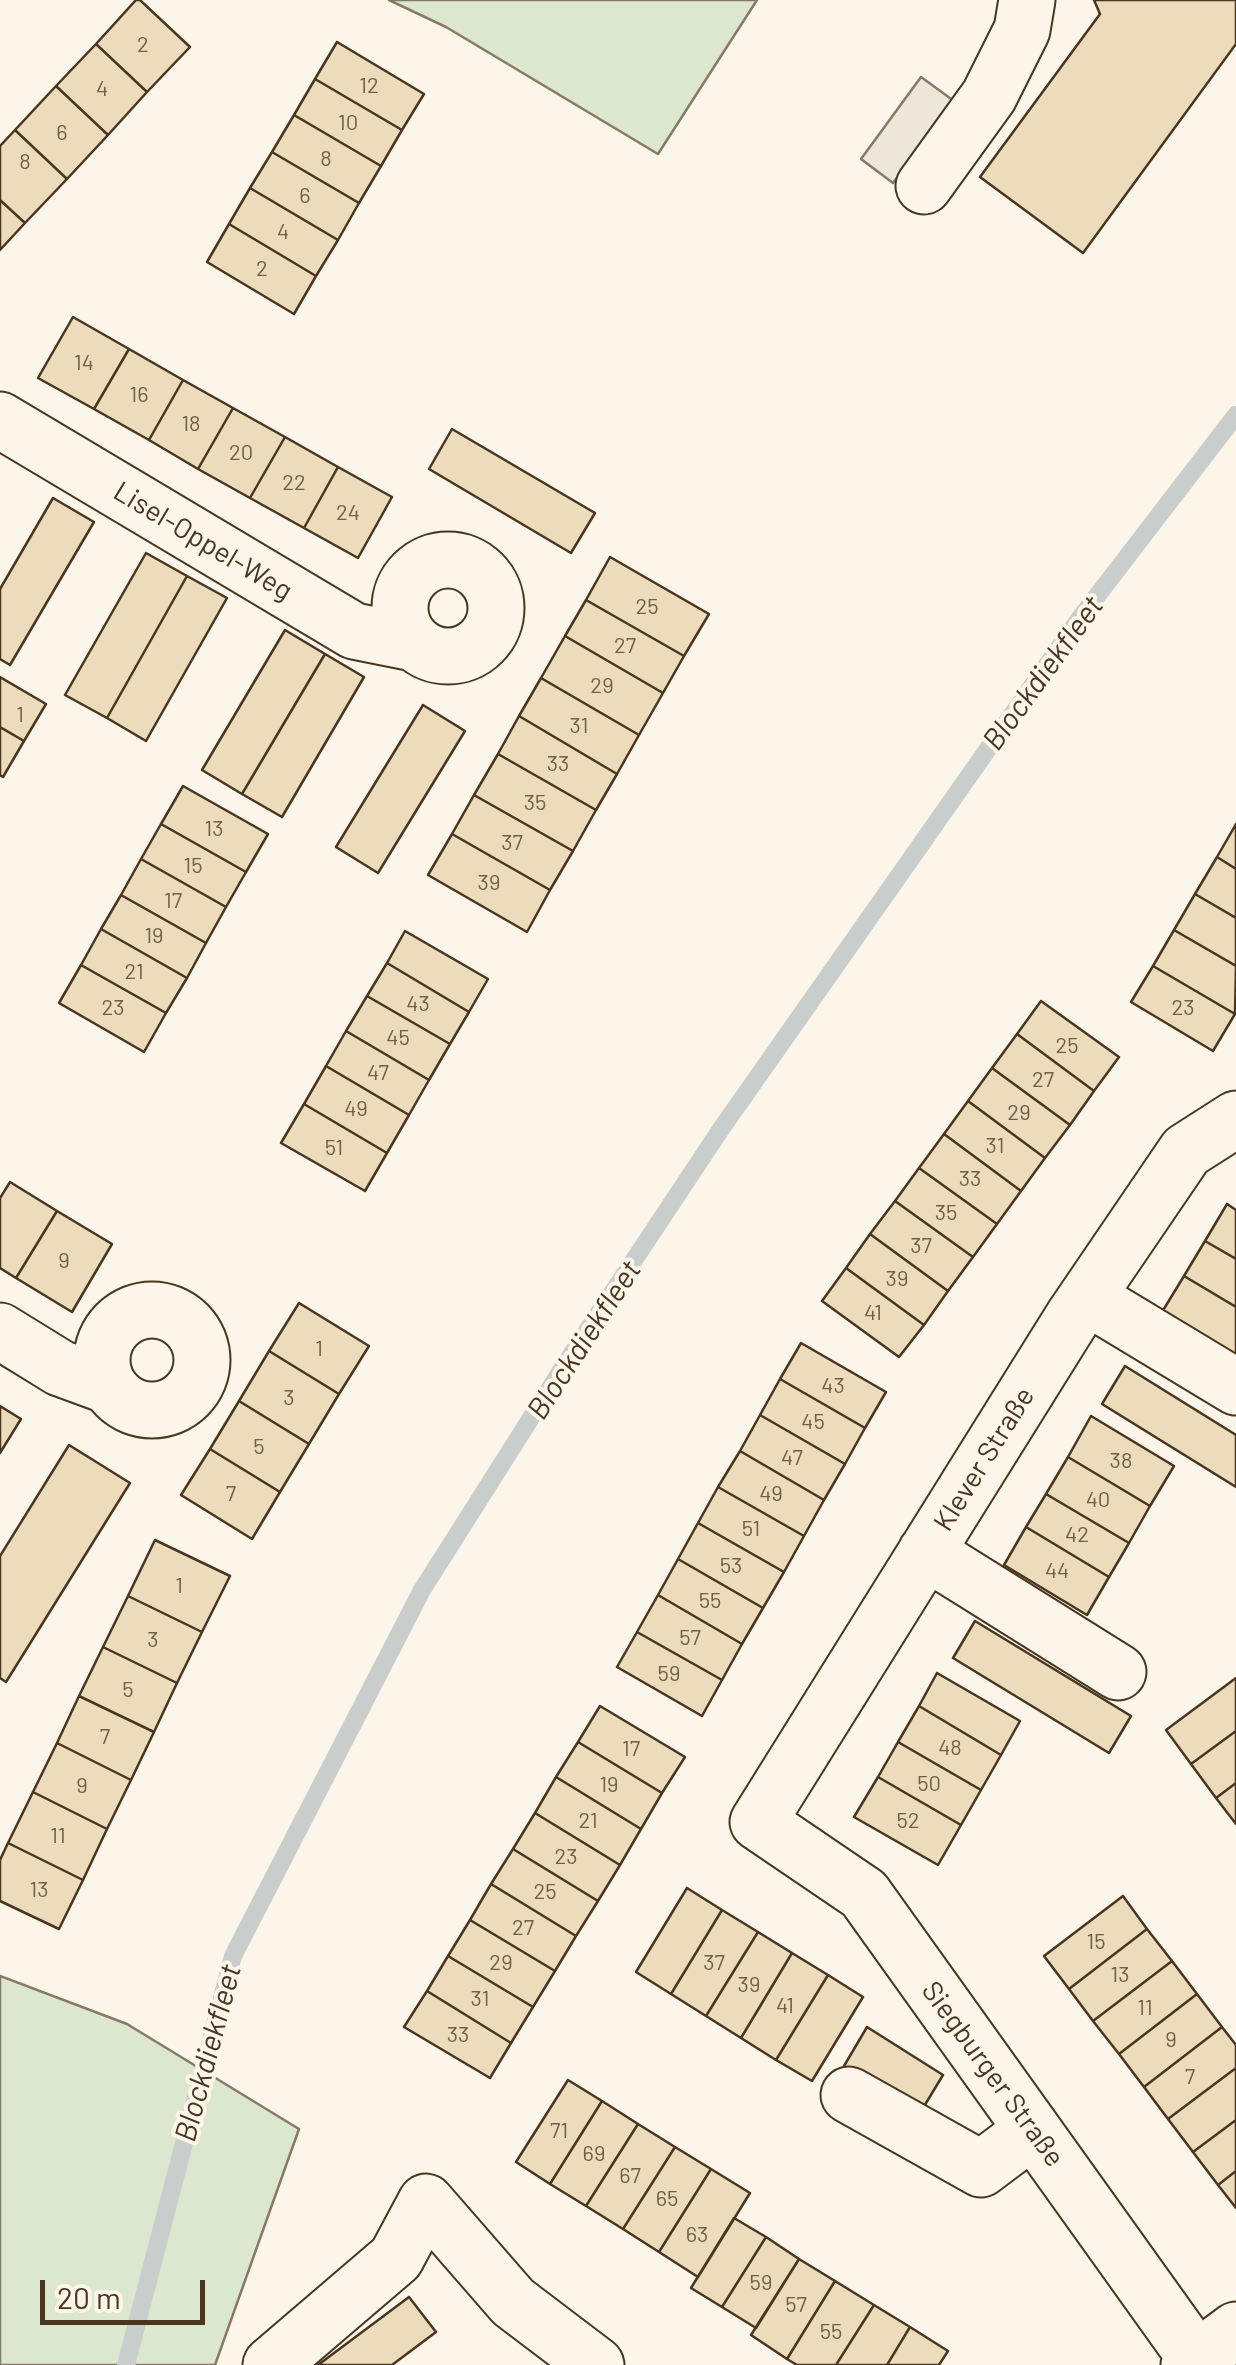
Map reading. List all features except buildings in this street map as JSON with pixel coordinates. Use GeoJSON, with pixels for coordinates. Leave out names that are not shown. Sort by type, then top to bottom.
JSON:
{"type":"FeatureCollection","features":[{"type":"Feature","properties":{"kind":"street"},"geometry":{"type":"LineString","coordinates":[[924,186],[989,96],[1022,30],[1028,0]]}},
{"type":"Feature","properties":{"kind":"street","name":"Lisel-Oppel-Weg"},"geometry":{"type":"LineString","coordinates":[[0,420],[354,631],[414,643]]}},
{"type":"Feature","properties":{"kind":"street","name":"Klever Straße"},"geometry":{"type":"LineString","coordinates":[[758,1822],[1087,1296],[1186,1152],[1236,1119]]}},
{"type":"Feature","properties":{"kind":"street"},"geometry":{"type":"LineString","coordinates":[[1087,1296],[1236,1388]]}},
{"type":"Feature","properties":{"kind":"street"},"geometry":{"type":"LineString","coordinates":[[0,1331],[60,1368],[109,1386]]}},
{"type":"Feature","properties":{"kind":"street"},"geometry":{"type":"LineString","coordinates":[[926,1552],[1118,1672]]}},
{"type":"Feature","properties":{"kind":"street","name":"Siegburger Straße"},"geometry":{"type":"LineString","coordinates":[[758,1822],[864,1894],[1033,2130],[1206,2355]]}},
{"type":"Feature","properties":{"kind":"street"},"geometry":{"type":"LineString","coordinates":[[850,2094],[981,2169],[1033,2130]]}},
{"type":"Feature","properties":{"kind":"street"},"geometry":{"type":"LineString","coordinates":[[271,2365],[396,2258],[426,2202],[513,2302],[596,2365]]}},
{"type":"Feature","properties":{"kind":"green space"},"geometry":{"type":"Polygon","coordinates":[[[389,0],[757,0],[658,154],[446,27],[389,0]]]}},
{"type":"Feature","properties":{"kind":"green space"},"geometry":{"type":"Polygon","coordinates":[[[0,1976],[127,2024],[299,2129],[215,2365],[0,2365],[0,1976]]]}},
{"type":"Feature","properties":{"kind":"shaded area"},"geometry":{"type":"Polygon","coordinates":[[[921,77],[954,101],[893,183],[861,159],[921,77]]]}},
{"type":"Feature","properties":{"kind":"waterway","name":"Blockdiekfleet"},"geometry":{"type":"LineString","coordinates":[[126,2365],[233,1956],[422,1590],[721,1129],[1080,618],[1236,415]]}}]}
